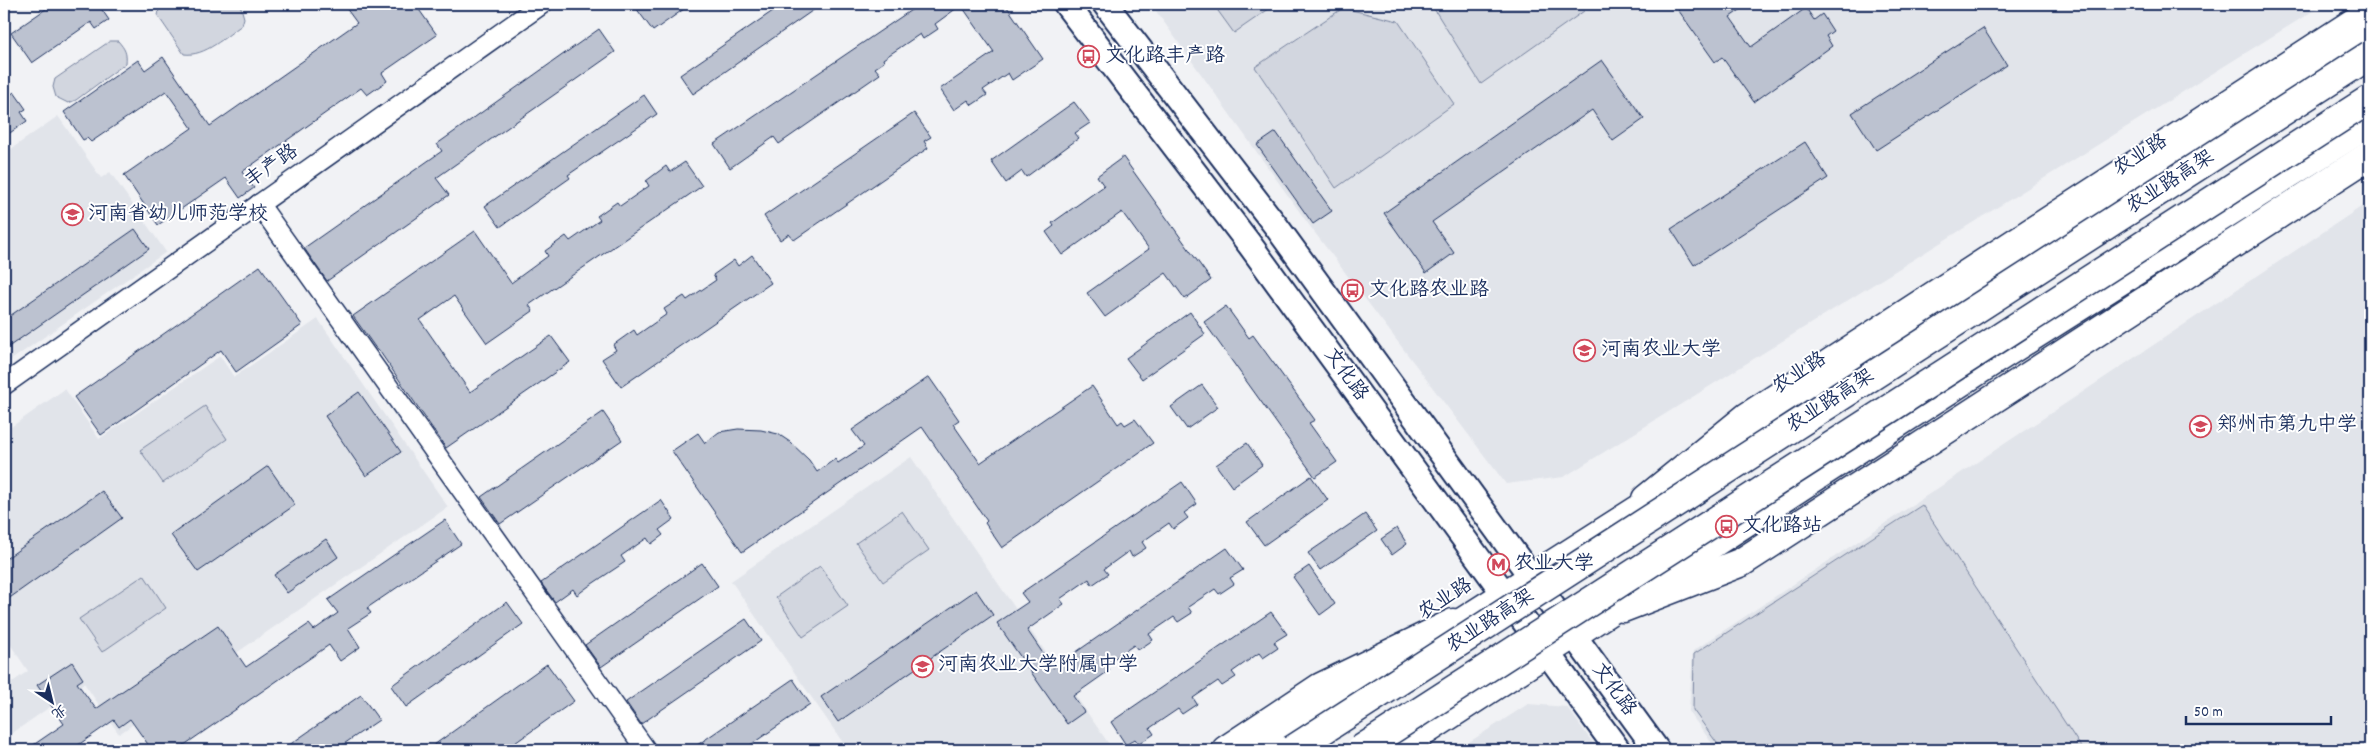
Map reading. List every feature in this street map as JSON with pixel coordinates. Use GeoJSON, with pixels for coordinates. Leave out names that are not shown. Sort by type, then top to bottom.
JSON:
{"type":"FeatureCollection","features":[{"type":"Feature","properties":{"kind":"highway"},"geometry":{"type":"LineString","coordinates":[[1646,500],[1747,417],[2370,12]]}},
{"type":"Feature","properties":{"kind":"highway","name":"农业路高架"},"geometry":{"type":"LineString","coordinates":[[1292,750],[2370,55]]}},
{"type":"Feature","properties":{"kind":"highway","name":"农业路高架"},"geometry":{"type":"LineString","coordinates":[[1360,750],[2370,99]]}},
{"type":"Feature","properties":{"kind":"highway"},"geometry":{"type":"LineString","coordinates":[[1623,608],[1742,562],[2370,155]]}},
{"type":"Feature","properties":{"kind":"highway"},"geometry":{"type":"LineString","coordinates":[[1226,750],[1321,687],[1453,623]]}},
{"type":"Feature","properties":{"kind":"main road","name":"文化路"},"geometry":{"type":"LineString","coordinates":[[1066,4],[1250,245],[1618,750]]}},
{"type":"Feature","properties":{"kind":"main road","name":"文化路"},"geometry":{"type":"LineString","coordinates":[[1105,4],[1276,226],[1657,750]]}},
{"type":"Feature","properties":{"kind":"street","name":"丰产路"},"geometry":{"type":"LineString","coordinates":[[4,385],[542,4]]}},
{"type":"Feature","properties":{"kind":"street","name":"农业路"},"geometry":{"type":"LineString","coordinates":[[1254,750],[2370,35]]}},
{"type":"Feature","properties":{"kind":"street"},"geometry":{"type":"LineString","coordinates":[[1404,750],[1995,365],[2370,128]]}},
{"type":"Feature","properties":{"kind":"street"},"geometry":{"type":"LineString","coordinates":[[259,204],[646,750]]}},
{"type":"Feature","properties":{"kind":"shaded area"},"geometry":{"type":"Polygon","coordinates":[[[166,4],[240,4],[244,18],[242,25],[215,45],[200,52],[184,54],[158,16],[159,8],[166,4]]]}},
{"type":"Feature","properties":{"kind":"shaded area","name":"河南农业大学"},"geometry":{"type":"Polygon","coordinates":[[[1151,4],[2324,4],[1564,477],[1506,484],[1309,225],[1151,4]]]}},
{"type":"Feature","properties":{"kind":"shaded area"},"geometry":{"type":"Polygon","coordinates":[[[1213,4],[1276,4],[1234,33],[1213,4]]]}},
{"type":"Feature","properties":{"kind":"shaded area"},"geometry":{"type":"Polygon","coordinates":[[[1431,4],[1580,4],[1584,11],[1481,84],[1431,4]]]}},
{"type":"Feature","properties":{"kind":"shaded area"},"geometry":{"type":"Polygon","coordinates":[[[1343,8],[1398,21],[1454,104],[1336,188],[1255,67],[1343,8]]]}},
{"type":"Feature","properties":{"kind":"shaded area"},"geometry":{"type":"Polygon","coordinates":[[[110,41],[118,41],[122,46],[126,54],[126,63],[76,100],[68,103],[56,97],[53,87],[55,79],[110,41]]]}},
{"type":"Feature","properties":{"kind":"shaded area","name":"河南省幼儿师范学校"},"geometry":{"type":"Polygon","coordinates":[[[58,116],[101,178],[110,172],[166,252],[4,365],[4,154],[58,116]]]}},
{"type":"Feature","properties":{"kind":"shaded area","name":"郑州市第九中学"},"geometry":{"type":"Polygon","coordinates":[[[2370,201],[2370,750],[1717,750],[1689,712],[1693,651],[2370,201]]]}},
{"type":"Feature","properties":{"kind":"shaded area"},"geometry":{"type":"Polygon","coordinates":[[[318,319],[448,507],[119,734],[84,683],[4,739],[4,688],[28,671],[4,635],[4,432],[65,389],[99,439],[220,356],[234,377],[318,319]]]}},
{"type":"Feature","properties":{"kind":"shaded area"},"geometry":{"type":"Polygon","coordinates":[[[205,406],[227,439],[163,483],[140,450],[205,406]]]}},
{"type":"Feature","properties":{"kind":"shaded area","name":"河南农业大学附属中学"},"geometry":{"type":"Polygon","coordinates":[[[911,457],[1113,750],[848,750],[731,581],[911,457]]]}},
{"type":"Feature","properties":{"kind":"shaded area"},"geometry":{"type":"Polygon","coordinates":[[[1922,505],[2083,750],[1722,750],[1693,710],[1694,654],[1922,505]]]}},
{"type":"Feature","properties":{"kind":"shaded area"},"geometry":{"type":"Polygon","coordinates":[[[902,511],[929,550],[883,582],[856,543],[902,511]]]}},
{"type":"Feature","properties":{"kind":"shaded area"},"geometry":{"type":"Polygon","coordinates":[[[820,566],[848,606],[803,637],[776,597],[820,566]]]}},
{"type":"Feature","properties":{"kind":"shaded area"},"geometry":{"type":"Polygon","coordinates":[[[144,575],[166,608],[102,652],[79,619],[144,575]]]}},
{"type":"Feature","properties":{"kind":"shaded area"},"geometry":{"type":"Polygon","coordinates":[[[1528,704],[1567,707],[1598,750],[1457,750],[1528,704]]]}},
{"type":"Feature","properties":{"kind":"building"},"geometry":{"type":"Polygon","coordinates":[[[53,4],[98,4],[109,20],[96,29],[91,22],[32,63],[11,33],[53,4]]]}},
{"type":"Feature","properties":{"kind":"building"},"geometry":{"type":"Polygon","coordinates":[[[343,4],[415,4],[437,35],[382,73],[387,81],[367,95],[361,88],[242,172],[254,188],[240,198],[226,178],[158,225],[124,175],[192,128],[166,91],[91,142],[87,138],[83,140],[64,112],[138,60],[145,70],[163,57],[210,126],[357,23],[343,4]]]}},
{"type":"Feature","properties":{"kind":"building"},"geometry":{"type":"Polygon","coordinates":[[[633,4],[691,4],[653,31],[633,4]]]}},
{"type":"Feature","properties":{"kind":"building"},"geometry":{"type":"Polygon","coordinates":[[[783,4],[822,4],[693,94],[680,75],[783,4]]]}},
{"type":"Feature","properties":{"kind":"building"},"geometry":{"type":"Polygon","coordinates":[[[920,4],[1005,4],[1043,59],[1012,80],[1008,73],[983,90],[987,95],[972,105],[968,100],[954,110],[940,89],[994,52],[961,5],[935,24],[938,29],[923,39],[920,34],[883,59],[884,62],[875,68],[880,74],[779,144],[774,137],[730,168],[714,144],[920,4]]]}},
{"type":"Feature","properties":{"kind":"building"},"geometry":{"type":"Polygon","coordinates":[[[1674,4],[1749,4],[1730,17],[1751,47],[1806,8],[1814,20],[1822,14],[1833,31],[1826,36],[1832,46],[1754,102],[1722,57],[1715,62],[1674,4]]]}},
{"type":"Feature","properties":{"kind":"building"},"geometry":{"type":"Polygon","coordinates":[[[1983,28],[2007,65],[1876,150],[1852,113],[1983,28]]]}},
{"type":"Feature","properties":{"kind":"building"},"geometry":{"type":"Polygon","coordinates":[[[599,29],[615,52],[436,178],[449,195],[327,281],[304,248],[442,151],[437,144],[599,29]]]}},
{"type":"Feature","properties":{"kind":"building"},"geometry":{"type":"Polygon","coordinates":[[[1602,60],[1644,119],[1613,141],[1592,110],[1432,222],[1454,253],[1426,273],[1384,213],[1602,60]]]}},
{"type":"Feature","properties":{"kind":"building"},"geometry":{"type":"Polygon","coordinates":[[[14,92],[26,109],[21,112],[27,121],[4,137],[4,100],[14,92]]]}},
{"type":"Feature","properties":{"kind":"building"},"geometry":{"type":"Polygon","coordinates":[[[644,95],[657,114],[568,175],[570,178],[500,227],[485,206],[644,95]]]}},
{"type":"Feature","properties":{"kind":"building"},"geometry":{"type":"Polygon","coordinates":[[[1074,102],[1090,123],[1075,133],[1079,138],[1026,177],[1022,171],[1006,183],[991,161],[1074,102]]]}},
{"type":"Feature","properties":{"kind":"building"},"geometry":{"type":"Polygon","coordinates":[[[914,113],[931,137],[924,141],[928,148],[794,240],[789,234],[780,240],[764,216],[914,113]]]}},
{"type":"Feature","properties":{"kind":"building"},"geometry":{"type":"Polygon","coordinates":[[[1276,132],[1332,211],[1313,224],[1257,145],[1276,132]]]}},
{"type":"Feature","properties":{"kind":"building"},"geometry":{"type":"Polygon","coordinates":[[[1805,142],[1828,178],[1694,265],[1671,229],[1805,142]]]}},
{"type":"Feature","properties":{"kind":"building"},"geometry":{"type":"Polygon","coordinates":[[[1123,157],[1211,280],[1185,299],[1166,273],[1105,317],[1087,293],[1149,249],[1122,212],[1062,255],[1046,232],[1054,226],[1052,223],[1104,186],[1097,176],[1123,157]]]}},
{"type":"Feature","properties":{"kind":"building"},"geometry":{"type":"Polygon","coordinates":[[[685,162],[702,186],[529,305],[533,311],[487,343],[454,296],[420,320],[470,392],[551,336],[570,362],[446,448],[353,316],[475,231],[511,283],[548,256],[545,251],[566,236],[570,241],[600,220],[597,216],[617,202],[620,206],[649,186],[646,181],[666,166],[670,172],[685,162]]]}},
{"type":"Feature","properties":{"kind":"building"},"geometry":{"type":"Polygon","coordinates":[[[135,229],[149,249],[4,350],[4,320],[135,229]]]}},
{"type":"Feature","properties":{"kind":"building"},"geometry":{"type":"Polygon","coordinates":[[[752,255],[771,283],[621,387],[602,359],[616,350],[613,345],[634,330],[637,335],[667,314],[664,309],[684,296],[687,300],[716,280],[713,275],[734,260],[738,266],[752,255]]]}},
{"type":"Feature","properties":{"kind":"building"},"geometry":{"type":"Polygon","coordinates":[[[260,266],[302,325],[236,372],[221,350],[101,435],[74,397],[260,266]]]}},
{"type":"Feature","properties":{"kind":"building"},"geometry":{"type":"Polygon","coordinates":[[[1226,306],[1249,338],[1253,335],[1315,420],[1309,423],[1337,462],[1315,477],[1204,322],[1226,306]]]}},
{"type":"Feature","properties":{"kind":"building"},"geometry":{"type":"Polygon","coordinates":[[[1190,312],[1205,334],[1142,379],[1126,358],[1190,312]]]}},
{"type":"Feature","properties":{"kind":"building"},"geometry":{"type":"Polygon","coordinates":[[[929,377],[959,420],[953,424],[980,463],[1092,386],[1118,424],[1122,421],[1125,425],[1135,419],[1153,443],[1002,548],[985,523],[987,521],[922,427],[742,552],[672,451],[698,433],[705,443],[719,432],[738,429],[761,430],[778,434],[790,442],[809,460],[817,472],[835,459],[838,463],[864,446],[852,430],[929,377]]]}},
{"type":"Feature","properties":{"kind":"building"},"geometry":{"type":"Polygon","coordinates":[[[1202,385],[1218,407],[1187,429],[1171,407],[1202,385]]]}},
{"type":"Feature","properties":{"kind":"building"},"geometry":{"type":"Polygon","coordinates":[[[359,392],[401,452],[366,476],[325,416],[359,392]]]}},
{"type":"Feature","properties":{"kind":"building"},"geometry":{"type":"Polygon","coordinates":[[[603,412],[622,440],[500,524],[481,497],[603,412]]]}},
{"type":"Feature","properties":{"kind":"building"},"geometry":{"type":"Polygon","coordinates":[[[1247,443],[1262,465],[1232,487],[1216,465],[1247,443]]]}},
{"type":"Feature","properties":{"kind":"building"},"geometry":{"type":"Polygon","coordinates":[[[268,466],[295,505],[198,572],[171,535],[268,466]]]}},
{"type":"Feature","properties":{"kind":"building"},"geometry":{"type":"Polygon","coordinates":[[[1311,476],[1328,500],[1264,545],[1247,522],[1311,476]]]}},
{"type":"Feature","properties":{"kind":"building"},"geometry":{"type":"Polygon","coordinates":[[[1182,482],[1197,504],[1184,513],[1188,518],[1173,529],[1169,523],[1142,542],[1146,548],[1132,557],[1129,551],[1104,569],[1108,574],[1092,585],[1089,579],[1060,599],[1064,604],[1027,630],[1053,668],[1227,548],[1243,570],[1230,578],[1234,584],[1219,594],[1215,589],[1188,607],[1192,613],[1178,622],[1174,617],[1149,634],[1153,640],[1138,650],[1134,645],[1106,664],[1110,670],[1073,696],[1084,712],[1067,724],[997,623],[1028,602],[1021,593],[1182,482]]]}},
{"type":"Feature","properties":{"kind":"building"},"geometry":{"type":"Polygon","coordinates":[[[102,491],[122,518],[4,602],[4,560],[102,491]]]}},
{"type":"Feature","properties":{"kind":"building"},"geometry":{"type":"Polygon","coordinates":[[[661,500],[674,519],[659,530],[663,535],[651,544],[647,538],[621,556],[625,562],[577,595],[573,589],[555,602],[541,583],[661,500]]]}},
{"type":"Feature","properties":{"kind":"building"},"geometry":{"type":"Polygon","coordinates":[[[1365,514],[1377,531],[1320,570],[1308,553],[1365,514]]]}},
{"type":"Feature","properties":{"kind":"building"},"geometry":{"type":"Polygon","coordinates":[[[445,520],[461,544],[367,608],[371,613],[348,628],[360,647],[340,661],[329,645],[177,750],[152,750],[130,719],[119,727],[114,720],[71,750],[26,750],[64,724],[37,685],[72,662],[83,679],[77,683],[96,709],[218,626],[246,667],[309,624],[314,630],[338,613],[328,600],[445,520]]]}},
{"type":"Feature","properties":{"kind":"building"},"geometry":{"type":"Polygon","coordinates":[[[1397,528],[1407,544],[1392,555],[1381,539],[1397,528]]]}},
{"type":"Feature","properties":{"kind":"building"},"geometry":{"type":"Polygon","coordinates":[[[326,539],[338,557],[287,593],[274,575],[326,539]]]}},
{"type":"Feature","properties":{"kind":"building"},"geometry":{"type":"Polygon","coordinates":[[[702,563],[718,586],[601,667],[585,645],[702,563]]]}},
{"type":"Feature","properties":{"kind":"building"},"geometry":{"type":"Polygon","coordinates":[[[1309,566],[1335,604],[1320,615],[1293,577],[1309,566]]]}},
{"type":"Feature","properties":{"kind":"building"},"geometry":{"type":"Polygon","coordinates":[[[976,590],[993,615],[838,722],[821,697],[976,590]]]}},
{"type":"Feature","properties":{"kind":"building"},"geometry":{"type":"Polygon","coordinates":[[[507,602],[523,624],[406,707],[391,686],[507,602]]]}},
{"type":"Feature","properties":{"kind":"building"},"geometry":{"type":"Polygon","coordinates":[[[1271,612],[1287,634],[1274,642],[1278,648],[1263,658],[1259,653],[1232,672],[1236,677],[1222,686],[1218,681],[1193,698],[1197,704],[1182,714],[1178,709],[1150,728],[1154,734],[1139,744],[1135,739],[1126,745],[1111,722],[1271,612]]]}},
{"type":"Feature","properties":{"kind":"building"},"geometry":{"type":"Polygon","coordinates":[[[746,619],[761,641],[641,724],[626,702],[746,619]]]}},
{"type":"Feature","properties":{"kind":"building"},"geometry":{"type":"Polygon","coordinates":[[[547,664],[574,701],[505,750],[427,750],[547,664]]]}},
{"type":"Feature","properties":{"kind":"building"},"geometry":{"type":"Polygon","coordinates":[[[793,679],[810,704],[743,750],[690,750],[793,679]]]}},
{"type":"Feature","properties":{"kind":"building"},"geometry":{"type":"Polygon","coordinates":[[[361,695],[379,720],[335,750],[282,750],[361,695]]]}},
{"type":"Feature","properties":{"kind":"place","name":"文化路丰产路"},"geometry":{"type":"Point","coordinates":[1089,57]}},
{"type":"Feature","properties":{"kind":"place","name":"河南省幼儿师范学校"},"geometry":{"type":"Point","coordinates":[72,215]}},
{"type":"Feature","properties":{"kind":"place","name":"文化路农业路"},"geometry":{"type":"Point","coordinates":[1353,291]}},
{"type":"Feature","properties":{"kind":"place","name":"河南农业大学"},"geometry":{"type":"Point","coordinates":[1585,351]}},
{"type":"Feature","properties":{"kind":"place","name":"郑州市第九中学"},"geometry":{"type":"Point","coordinates":[2201,426]}},
{"type":"Feature","properties":{"kind":"place","name":"文化路站"},"geometry":{"type":"Point","coordinates":[1726,527]}},
{"type":"Feature","properties":{"kind":"place","name":"农业大学"},"geometry":{"type":"Point","coordinates":[1498,565]}},
{"type":"Feature","properties":{"kind":"place","name":"河南农业大学附属中学"},"geometry":{"type":"Point","coordinates":[922,666]}}]}
